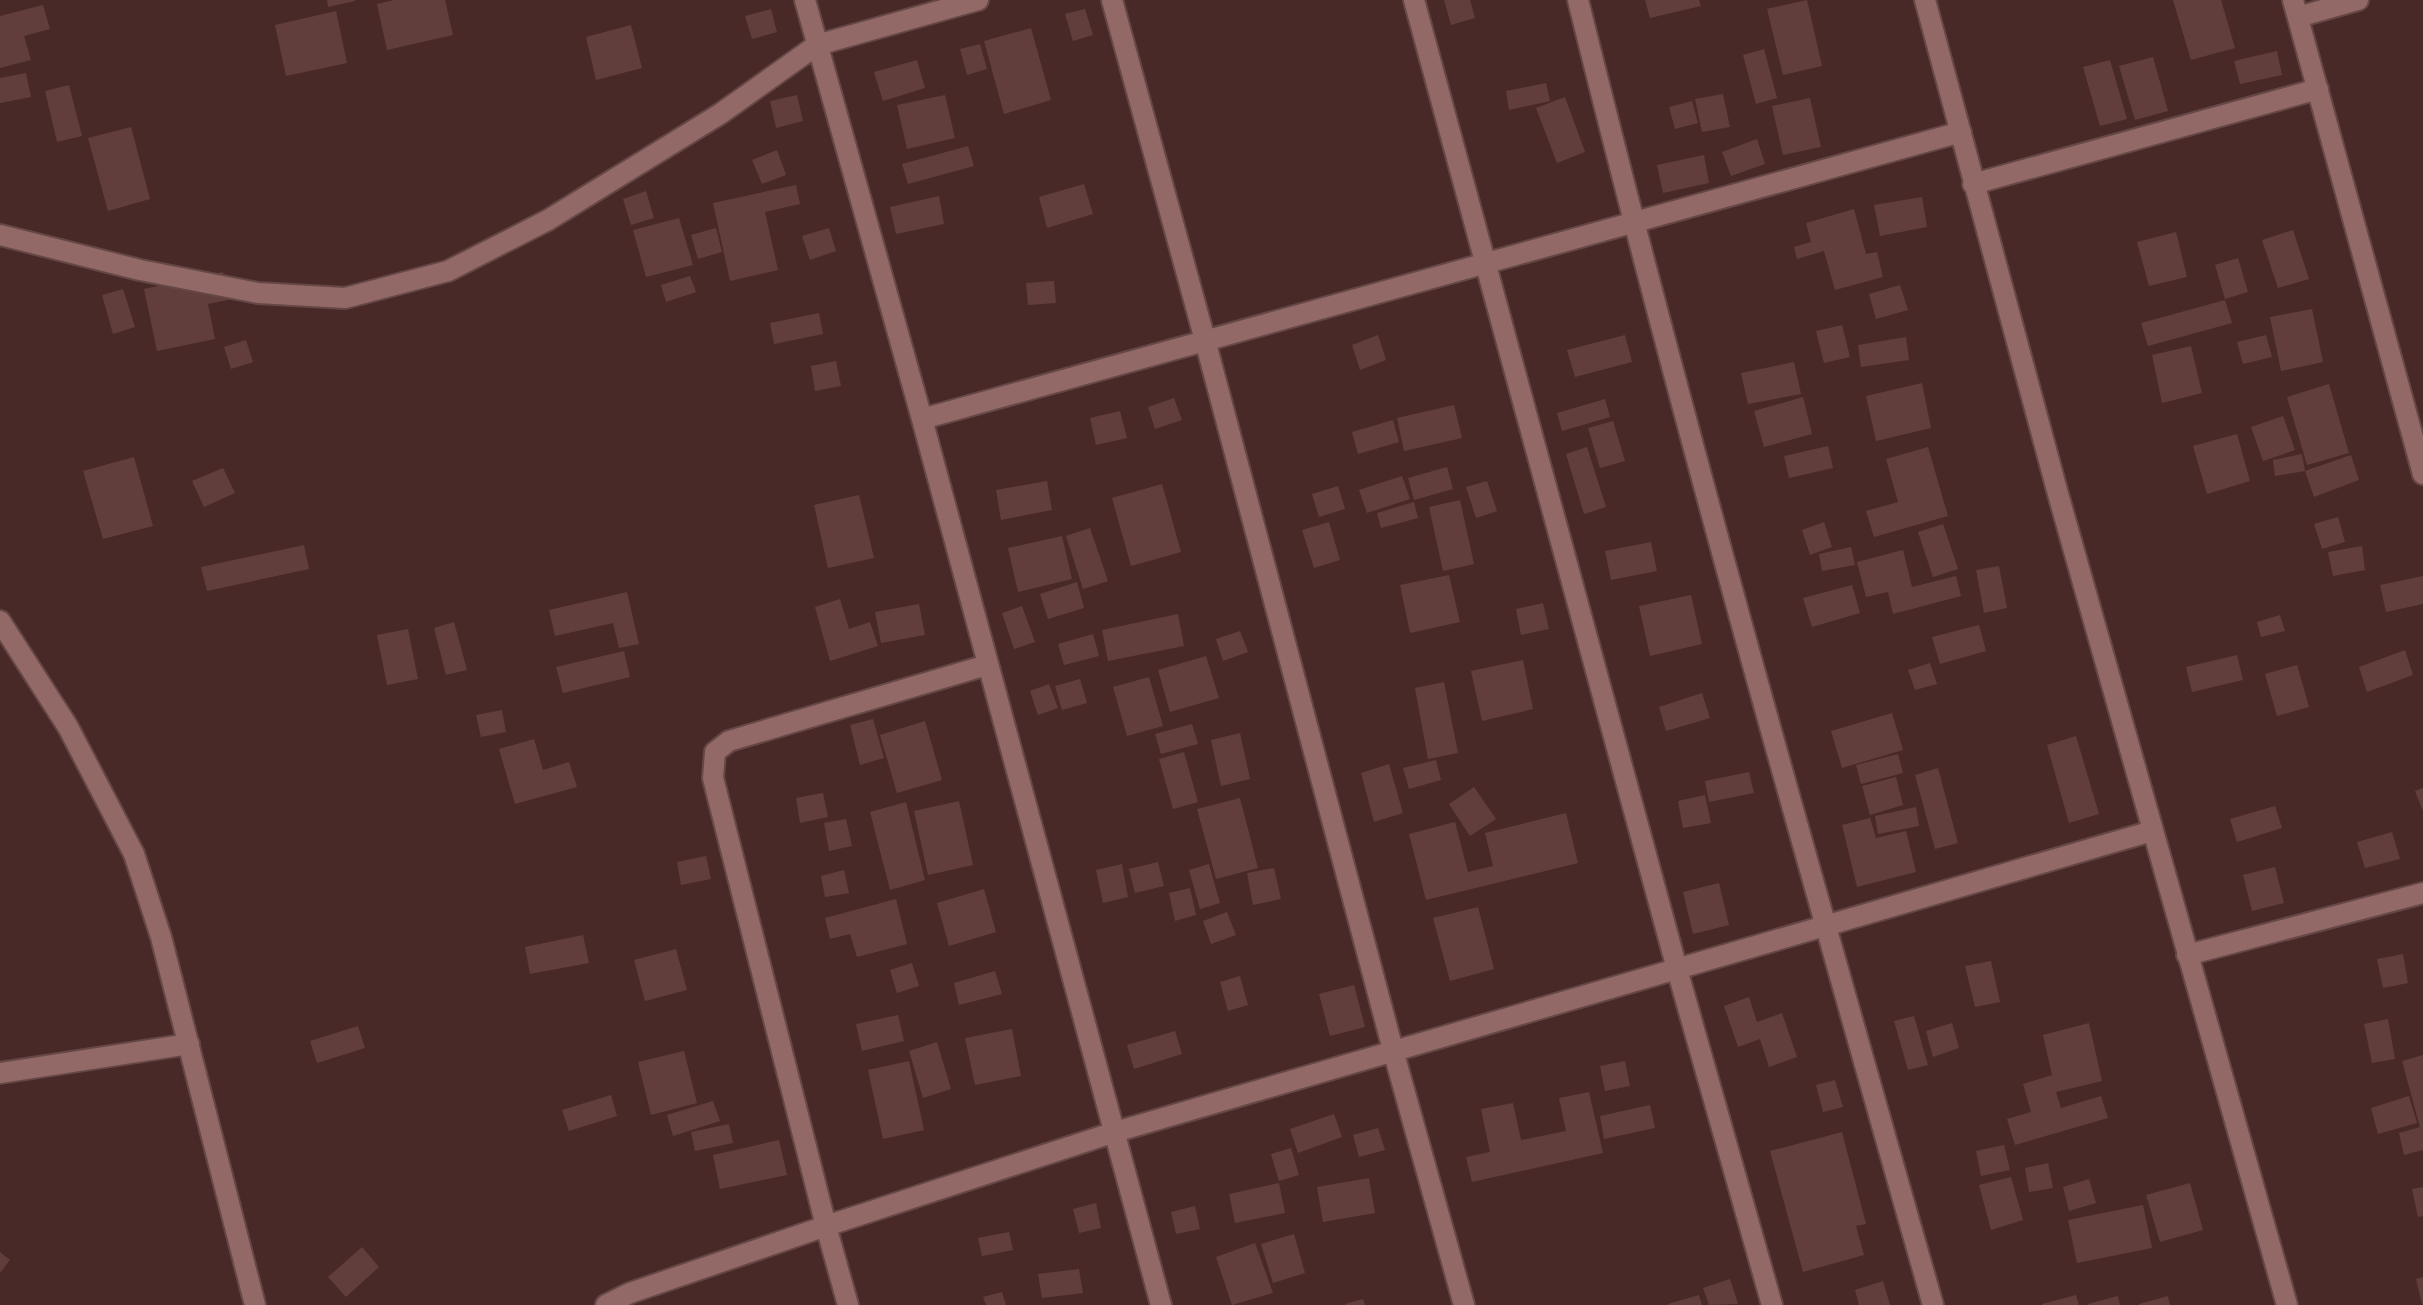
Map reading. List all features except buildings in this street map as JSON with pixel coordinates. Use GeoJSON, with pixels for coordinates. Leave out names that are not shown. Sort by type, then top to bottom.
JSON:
{"type":"FeatureCollection","features":[{"type":"Feature","properties":{"kind":"street"},"geometry":{"type":"LineString","coordinates":[[805,0],[922,419],[1161,1305]]}},
{"type":"Feature","properties":{"kind":"street"},"geometry":{"type":"LineString","coordinates":[[0,235],[140,270],[258,293],[345,298],[448,271],[548,220],[720,114],[817,45],[978,0]]}},
{"type":"Feature","properties":{"kind":"street"},"geometry":{"type":"LineString","coordinates":[[1112,0],[1464,1305]]}},
{"type":"Feature","properties":{"kind":"street"},"geometry":{"type":"LineString","coordinates":[[1414,0],[1677,969],[1772,1305]]}},
{"type":"Feature","properties":{"kind":"street"},"geometry":{"type":"LineString","coordinates":[[1578,0],[1633,224],[1825,925],[1933,1305]]}},
{"type":"Feature","properties":{"kind":"street"},"geometry":{"type":"LineString","coordinates":[[1925,0],[2152,831],[2287,1305]]}},
{"type":"Feature","properties":{"kind":"street"},"geometry":{"type":"LineString","coordinates":[[2358,0],[2296,8],[2423,474]]}},
{"type":"Feature","properties":{"kind":"street"},"geometry":{"type":"LineString","coordinates":[[1973,184],[2318,89]]}},
{"type":"Feature","properties":{"kind":"street"},"geometry":{"type":"LineString","coordinates":[[922,419],[1961,132]]}},
{"type":"Feature","properties":{"kind":"street"},"geometry":{"type":"LineString","coordinates":[[0,621],[68,727],[134,854],[161,937],[255,1305]]}},
{"type":"Feature","properties":{"kind":"street"},"geometry":{"type":"LineString","coordinates":[[848,1305],[713,778],[715,752],[729,741],[987,665]]}},
{"type":"Feature","properties":{"kind":"street"},"geometry":{"type":"LineString","coordinates":[[606,1305],[630,1293],[826,1226],[1115,1132],[2152,831]]}},
{"type":"Feature","properties":{"kind":"street"},"geometry":{"type":"LineString","coordinates":[[2187,955],[2423,893]]}},
{"type":"Feature","properties":{"kind":"street"},"geometry":{"type":"LineString","coordinates":[[0,1073],[189,1044]]}}]}
